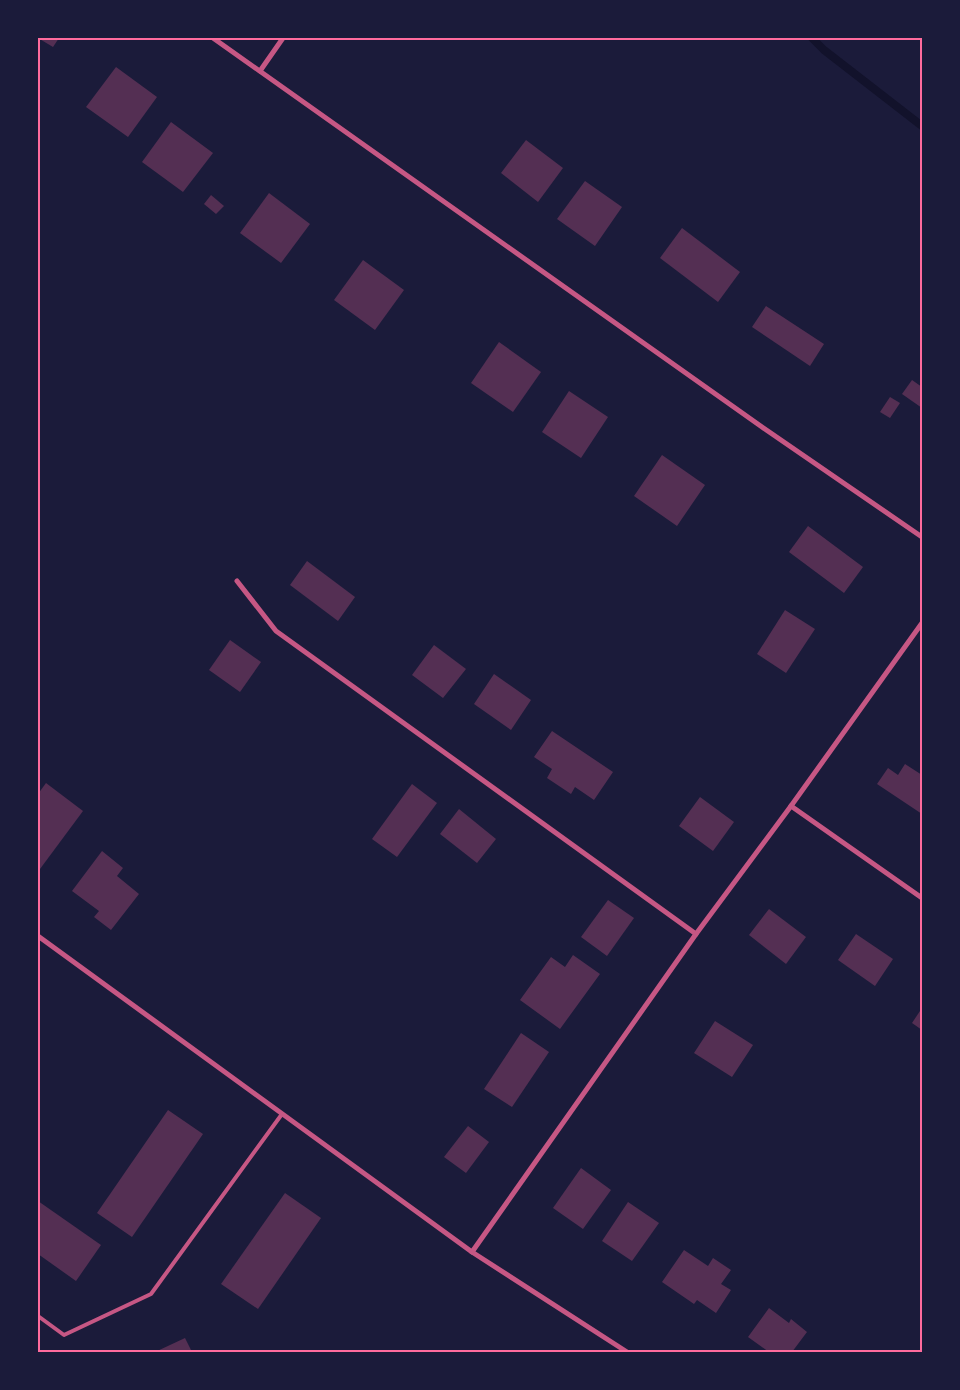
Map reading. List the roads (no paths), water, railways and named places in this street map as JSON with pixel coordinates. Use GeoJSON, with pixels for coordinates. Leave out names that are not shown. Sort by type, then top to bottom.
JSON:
{"type":"FeatureCollection","features":[{"type":"Feature","properties":{"kind":"street"},"geometry":{"type":"LineString","coordinates":[[213,38],[762,427],[922,537]]}},
{"type":"Feature","properties":{"kind":"street"},"geometry":{"type":"LineString","coordinates":[[260,71],[283,38]]}},
{"type":"Feature","properties":{"kind":"street"},"geometry":{"type":"LineString","coordinates":[[237,581],[276,632],[696,934]]}},
{"type":"Feature","properties":{"kind":"street"},"geometry":{"type":"LineString","coordinates":[[472,1252],[696,934],[791,806],[922,623]]}},
{"type":"Feature","properties":{"kind":"street"},"geometry":{"type":"LineString","coordinates":[[791,806],[922,898]]}},
{"type":"Feature","properties":{"kind":"street"},"geometry":{"type":"LineString","coordinates":[[38,936],[472,1252],[627,1352]]}},
{"type":"Feature","properties":{"kind":"lane"},"geometry":{"type":"LineString","coordinates":[[38,1316],[64,1334],[151,1294],[282,1114]]}},
{"type":"Feature","properties":{"kind":"waterway"},"geometry":{"type":"LineString","coordinates":[[812,38],[824,50],[922,126]]}}]}
